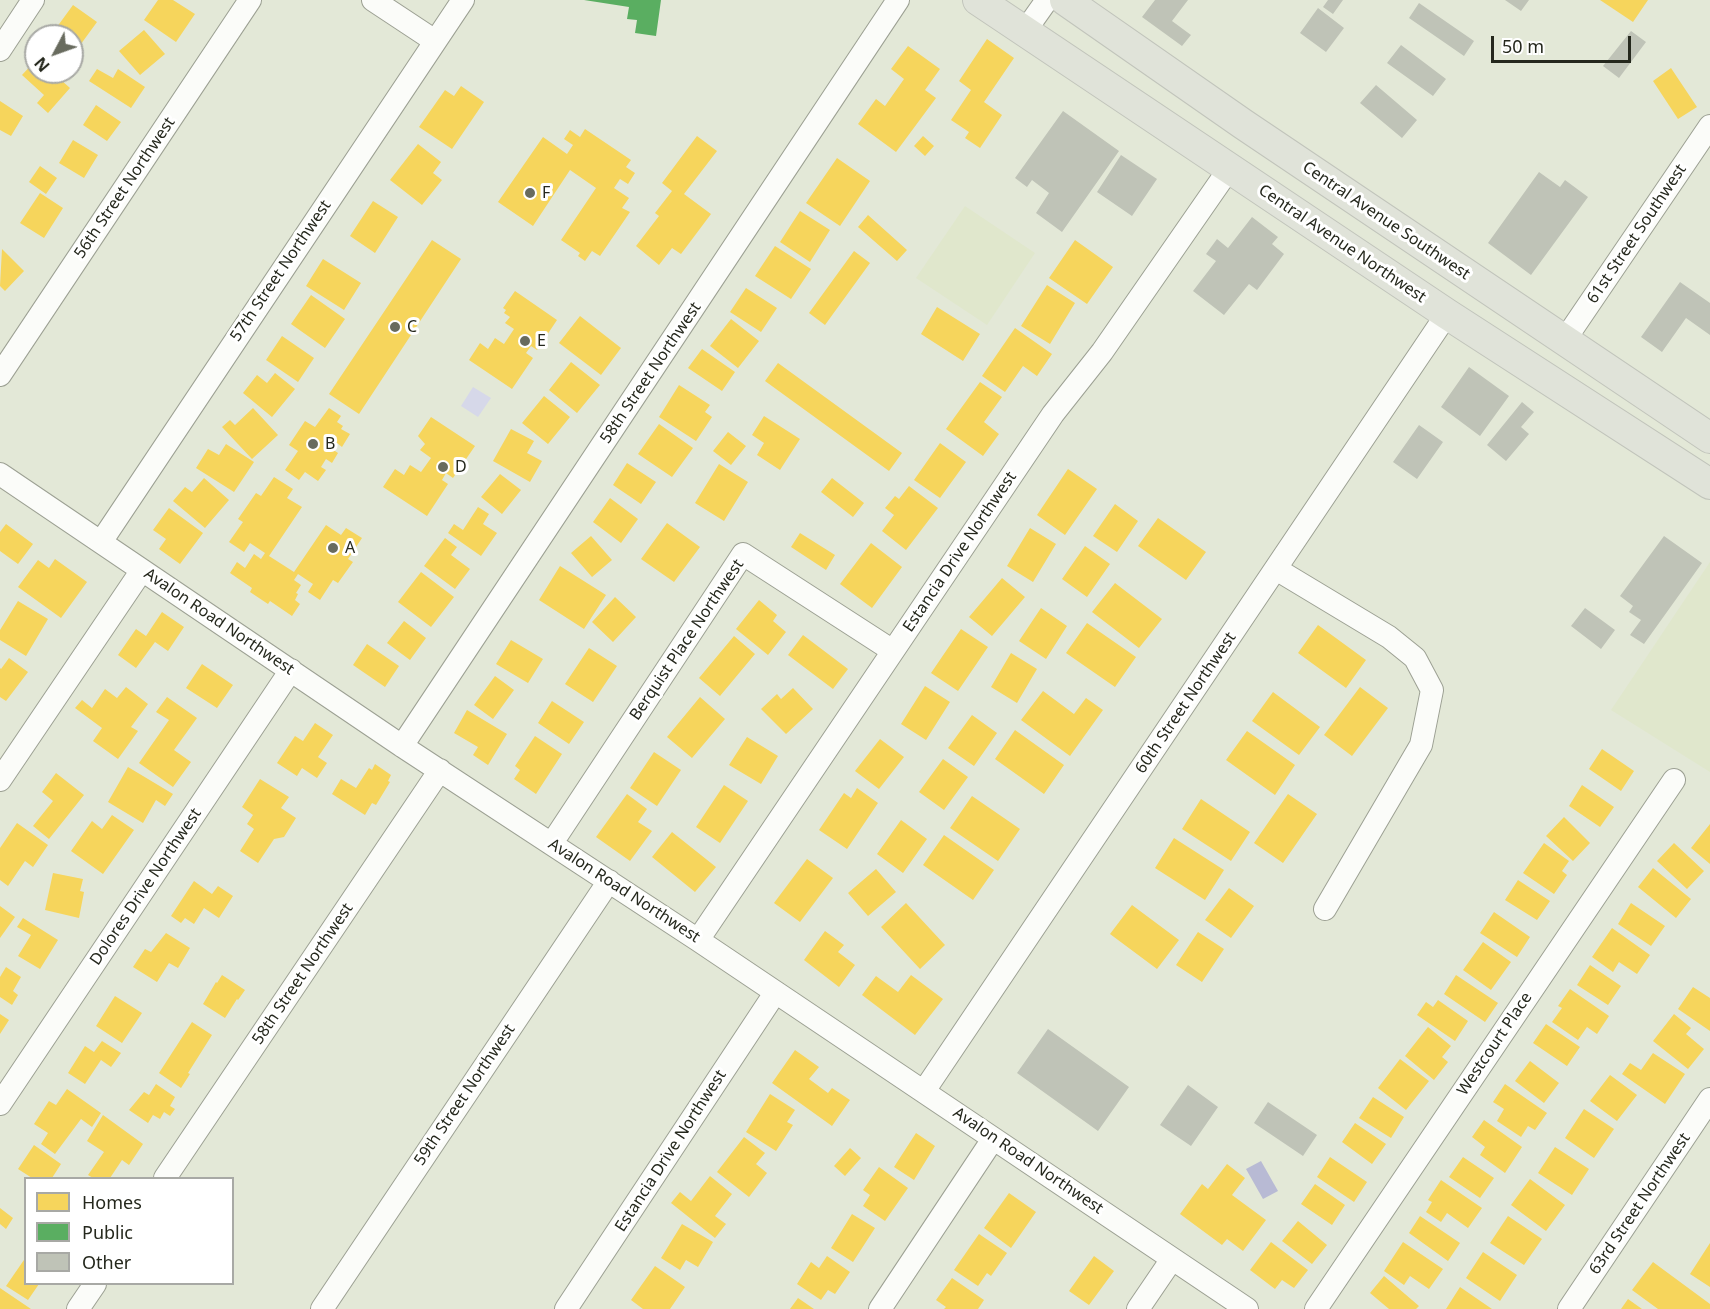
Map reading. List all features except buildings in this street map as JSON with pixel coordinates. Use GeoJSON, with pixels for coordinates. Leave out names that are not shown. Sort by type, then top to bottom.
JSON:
{"type":"FeatureCollection","features":[{"type":"Feature","properties":{"kind":"main road","name":"Central Avenue Northwest"},"geometry":{"type":"LineString","coordinates":[[978,0],[1448,314],[1710,484]]}},
{"type":"Feature","properties":{"kind":"main road","name":"Central Avenue Southwest"},"geometry":{"type":"LineString","coordinates":[[1065,0],[1252,130],[1710,438]]}},
{"type":"Feature","properties":{"kind":"street"},"geometry":{"type":"LineString","coordinates":[[0,50],[33,0]]}},
{"type":"Feature","properties":{"kind":"street","name":"56th Street Northwest"},"geometry":{"type":"LineString","coordinates":[[0,375],[250,0]]}},
{"type":"Feature","properties":{"kind":"street"},"geometry":{"type":"LineString","coordinates":[[374,0],[435,41]]}},
{"type":"Feature","properties":{"kind":"street","name":"57th Street Northwest"},"geometry":{"type":"LineString","coordinates":[[101,542],[463,0]]}},
{"type":"Feature","properties":{"kind":"street","name":"58th Street Northwest"},"geometry":{"type":"LineString","coordinates":[[402,746],[898,0]]}},
{"type":"Feature","properties":{"kind":"street"},"geometry":{"type":"LineString","coordinates":[[1025,31],[1047,0]]}},
{"type":"Feature","properties":{"kind":"street","name":"61st Street Southwest"},"geometry":{"type":"LineString","coordinates":[[1564,341],[1710,126]]}},
{"type":"Feature","properties":{"kind":"street","name":"Estancia Drive Northwest"},"geometry":{"type":"LineString","coordinates":[[698,940],[1053,414],[1102,352],[1229,169]]}},
{"type":"Feature","properties":{"kind":"street","name":"60th Street Northwest"},"geometry":{"type":"LineString","coordinates":[[924,1091],[1448,314]]}},
{"type":"Feature","properties":{"kind":"street","name":"Avalon Road Northwest"},"geometry":{"type":"LineString","coordinates":[[0,474],[402,746],[698,940],[1247,1309]]}},
{"type":"Feature","properties":{"kind":"street","name":"Berquist Place Northwest"},"geometry":{"type":"LineString","coordinates":[[552,843],[743,554],[893,651]]}},
{"type":"Feature","properties":{"kind":"street"},"geometry":{"type":"LineString","coordinates":[[1276,569],[1389,637],[1415,658],[1432,690],[1421,745],[1324,909]]}},
{"type":"Feature","properties":{"kind":"street"},"geometry":{"type":"LineString","coordinates":[[0,780],[142,570]]}},
{"type":"Feature","properties":{"kind":"street","name":"Dolores Drive Northwest"},"geometry":{"type":"LineString","coordinates":[[0,1104],[291,670]]}},
{"type":"Feature","properties":{"kind":"street","name":"58th Street Northwest"},"geometry":{"type":"LineString","coordinates":[[166,1177],[440,770]]}},
{"type":"Feature","properties":{"kind":"street","name":"Westcourt Place"},"geometry":{"type":"LineString","coordinates":[[1316,1309],[1674,780]]}},
{"type":"Feature","properties":{"kind":"street","name":"59th Street Northwest"},"geometry":{"type":"LineString","coordinates":[[322,1309],[609,881]]}},
{"type":"Feature","properties":{"kind":"street","name":"Estancia Drive Northwest"},"geometry":{"type":"LineString","coordinates":[[566,1309],[775,993]]}},
{"type":"Feature","properties":{"kind":"street","name":"63rd Street Northwest"},"geometry":{"type":"LineString","coordinates":[[1569,1309],[1710,1099]]}},
{"type":"Feature","properties":{"kind":"street"},"geometry":{"type":"LineString","coordinates":[[880,1309],[993,1139]]}},
{"type":"Feature","properties":{"kind":"street"},"geometry":{"type":"LineString","coordinates":[[1138,1309],[1172,1259]]}},
{"type":"Feature","properties":{"kind":"street"},"geometry":{"type":"LineString","coordinates":[[78,1309],[94,1285]]}},
{"type":"Feature","properties":{"kind":"shaded area"},"geometry":{"type":"Polygon","coordinates":[[[965,206],[1035,253],[987,325],[916,278],[965,206]]]}},
{"type":"Feature","properties":{"kind":"shaded area"},"geometry":{"type":"Polygon","coordinates":[[[473,387],[491,398],[478,417],[461,406],[473,387]]]}},
{"type":"Feature","properties":{"kind":"shaded area"},"geometry":{"type":"Polygon","coordinates":[[[1710,562],[1710,772],[1611,710],[1710,562]]]}},
{"type":"Feature","properties":{"kind":"shaded area"},"geometry":{"type":"Polygon","coordinates":[[[1261,1161],[1278,1191],[1263,1199],[1246,1169],[1261,1161]]]}},
{"type":"Feature","properties":{"kind":"place","name":"F"},"geometry":{"type":"Point","coordinates":[530,193]}},
{"type":"Feature","properties":{"kind":"place","name":"C"},"geometry":{"type":"Point","coordinates":[395,327]}},
{"type":"Feature","properties":{"kind":"place","name":"E"},"geometry":{"type":"Point","coordinates":[525,341]}},
{"type":"Feature","properties":{"kind":"place","name":"B"},"geometry":{"type":"Point","coordinates":[313,444]}},
{"type":"Feature","properties":{"kind":"place","name":"D"},"geometry":{"type":"Point","coordinates":[443,467]}},
{"type":"Feature","properties":{"kind":"place","name":"A"},"geometry":{"type":"Point","coordinates":[333,548]}}]}
